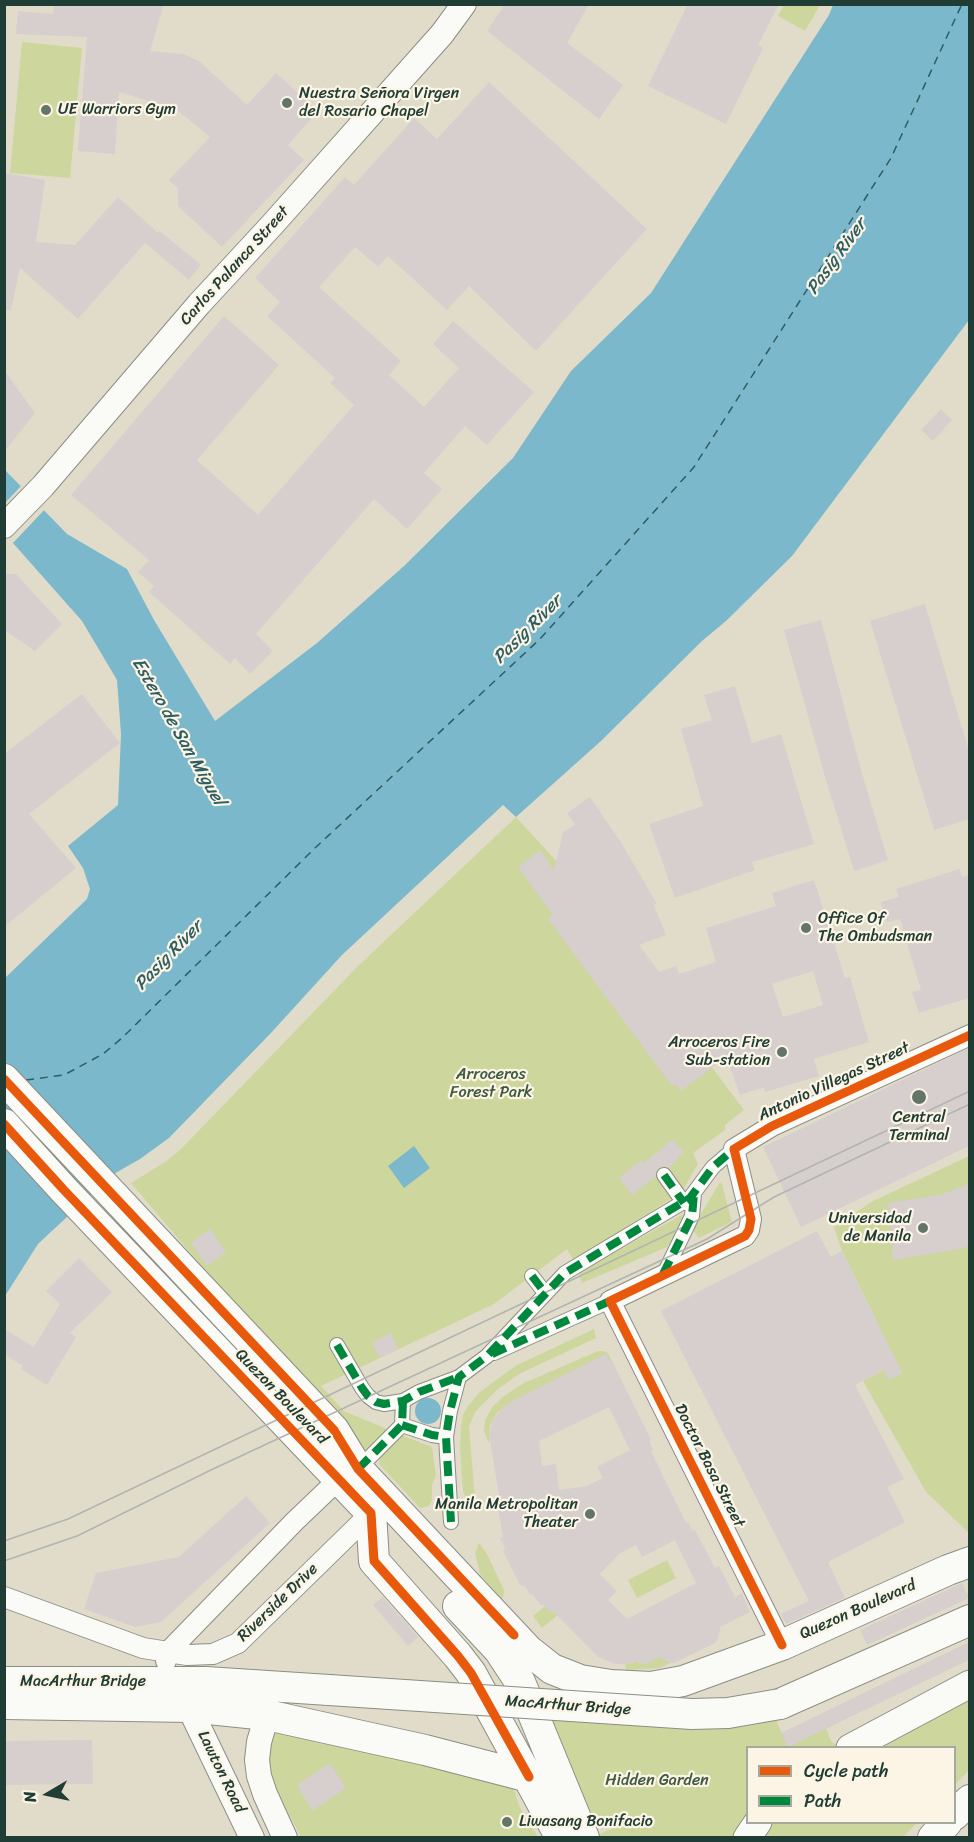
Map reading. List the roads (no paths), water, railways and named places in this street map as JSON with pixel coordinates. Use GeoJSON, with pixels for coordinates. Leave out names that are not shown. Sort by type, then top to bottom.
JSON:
{"type":"FeatureCollection","features":[{"type":"Feature","properties":{"kind":"main road","name":"Quezon Boulevard"},"geometry":{"type":"LineString","coordinates":[[4,1080],[334,1430],[348,1474],[370,1513],[499,1650],[510,1665],[528,1698],[584,1838]]}},
{"type":"Feature","properties":{"kind":"main road","name":"Quezon Boulevard"},"geometry":{"type":"LineString","coordinates":[[4,1124],[250,1386],[348,1474],[528,1650],[552,1669],[566,1676],[603,1684],[633,1687],[661,1686],[697,1677],[782,1645],[948,1569],[969,1562]]}},
{"type":"Feature","properties":{"kind":"main road"},"geometry":{"type":"LineString","coordinates":[[370,1513],[374,1561],[471,1673],[561,1838]]}},
{"type":"Feature","properties":{"kind":"main road","name":"MacArthur Bridge"},"geometry":{"type":"LineString","coordinates":[[4,1682],[254,1684],[692,1714],[728,1713],[780,1704],[969,1620]]}},
{"type":"Feature","properties":{"kind":"main road"},"geometry":{"type":"LineString","coordinates":[[854,1746],[969,1684]]}},
{"type":"Feature","properties":{"kind":"main road","name":"MacArthur Bridge"},"geometry":{"type":"LineString","coordinates":[[4,1704],[189,1707],[267,1715],[529,1776]]}},
{"type":"Feature","properties":{"kind":"main road"},"geometry":{"type":"LineString","coordinates":[[956,1813],[969,1800]]}},
{"type":"Feature","properties":{"kind":"main road"},"geometry":{"type":"LineString","coordinates":[[747,1838],[757,1824]]}},
{"type":"Feature","properties":{"kind":"main road"},"geometry":{"type":"LineString","coordinates":[[933,1838],[945,1824]]}},
{"type":"Feature","properties":{"kind":"street","name":"Carlos Palanca Street"},"geometry":{"type":"LineString","coordinates":[[4,526],[43,486],[199,303],[272,225],[442,34],[464,4]]}},
{"type":"Feature","properties":{"kind":"street","name":"Antonio Villegas Street"},"geometry":{"type":"LineString","coordinates":[[337,1345],[368,1396],[376,1402],[384,1404],[403,1401],[419,1392],[459,1377],[487,1356],[557,1280],[574,1266],[689,1198],[713,1167],[734,1149],[772,1126],[969,1035]]}},
{"type":"Feature","properties":{"kind":"street","name":"Antonio Villegas Street"},"geometry":{"type":"LineString","coordinates":[[487,1356],[738,1240],[749,1230],[751,1219],[734,1149]]}},
{"type":"Feature","properties":{"kind":"street"},"geometry":{"type":"LineString","coordinates":[[664,1175],[689,1198]]}},
{"type":"Feature","properties":{"kind":"street","name":"Antonio Villegas Street"},"geometry":{"type":"LineString","coordinates":[[663,1276],[692,1216],[689,1198]]}},
{"type":"Feature","properties":{"kind":"street"},"geometry":{"type":"LineString","coordinates":[[532,1276],[545,1293]]}},
{"type":"Feature","properties":{"kind":"street","name":"Doctor Basa Street"},"geometry":{"type":"LineString","coordinates":[[609,1301],[782,1645]]}},
{"type":"Feature","properties":{"kind":"street"},"geometry":{"type":"LineString","coordinates":[[451,1522],[446,1437],[459,1377]]}},
{"type":"Feature","properties":{"kind":"street"},"geometry":{"type":"LineString","coordinates":[[160,1682],[167,1653],[348,1474],[402,1425],[403,1401]]}},
{"type":"Feature","properties":{"kind":"street"},"geometry":{"type":"LineString","coordinates":[[402,1425],[446,1437]]}},
{"type":"Feature","properties":{"kind":"street","name":"Riverside Drive"},"geometry":{"type":"LineString","coordinates":[[4,1597],[130,1644],[167,1653],[204,1655],[238,1643],[370,1513]]}},
{"type":"Feature","properties":{"kind":"street","name":"Lawton Road"},"geometry":{"type":"LineString","coordinates":[[189,1707],[252,1838]]}},
{"type":"Feature","properties":{"kind":"street","name":"Lawton Road"},"geometry":{"type":"LineString","coordinates":[[267,1715],[259,1742],[257,1760],[259,1776],[285,1838]]}},
{"type":"Feature","properties":{"kind":"water"},"geometry":{"type":"Polygon","coordinates":[[[833,5],[969,5],[969,320],[792,556],[601,741],[516,817],[503,805],[342,955],[270,1034],[169,1138],[140,1159],[112,1175],[38,1244],[5,1296],[5,978],[87,899],[90,889],[83,868],[68,846],[118,805],[121,734],[117,680],[82,621],[5,534],[5,470],[67,534],[127,569],[154,620],[215,721],[317,643],[404,566],[513,458],[571,371],[651,293],[829,15],[833,5]]]}},
{"type":"Feature","properties":{"kind":"water"},"geometry":{"type":"Polygon","coordinates":[[[414,1146],[430,1168],[404,1188],[388,1166],[414,1146]]]}},
{"type":"Feature","properties":{"kind":"water"},"geometry":{"type":"Polygon","coordinates":[[[428,1398],[437,1402],[441,1411],[437,1420],[428,1424],[419,1420],[415,1411],[419,1402],[428,1398]]]}},
{"type":"Feature","properties":{"kind":"tram line"},"geometry":{"type":"LineString","coordinates":[[4,1541],[68,1519],[970,1091]]}},
{"type":"Feature","properties":{"kind":"tram line"},"geometry":{"type":"LineString","coordinates":[[4,1561],[77,1536],[213,1469],[707,1239],[774,1197],[970,1104]]}},
{"type":"Feature","properties":{"kind":"place","name":"Nuestra Señora Virgen del Rosario Chapel"},"geometry":{"type":"Point","coordinates":[287,103]}},
{"type":"Feature","properties":{"kind":"place","name":"UE Warriors Gym"},"geometry":{"type":"Point","coordinates":[46,110]}},
{"type":"Feature","properties":{"kind":"place","name":"Office Of The Ombudsman"},"geometry":{"type":"Point","coordinates":[806,928]}},
{"type":"Feature","properties":{"kind":"place","name":"Arroceros Fire Sub-station"},"geometry":{"type":"Point","coordinates":[782,1052]}},
{"type":"Feature","properties":{"kind":"place","name":"Central Terminal"},"geometry":{"type":"Point","coordinates":[919,1097]}},
{"type":"Feature","properties":{"kind":"place","name":"Universidad de Manila"},"geometry":{"type":"Point","coordinates":[923,1228]}},
{"type":"Feature","properties":{"kind":"place","name":"Manila Metropolitan Theater"},"geometry":{"type":"Point","coordinates":[590,1514]}},
{"type":"Feature","properties":{"kind":"place","name":"Liwasang Bonifacio"},"geometry":{"type":"Point","coordinates":[507,1822]}},
{"type":"Feature","properties":{"kind":"water label","name":"Pasig River"},"geometry":{"type":"Point","coordinates":[837,257]}},
{"type":"Feature","properties":{"kind":"water label","name":"Pasig River"},"geometry":{"type":"Point","coordinates":[528,630]}},
{"type":"Feature","properties":{"kind":"water label","name":"Estero de San Miguel"},"geometry":{"type":"Point","coordinates":[178,732]}},
{"type":"Feature","properties":{"kind":"water label","name":"Pasig River"},"geometry":{"type":"Point","coordinates":[169,956]}},
{"type":"Feature","properties":{"kind":"park label","name":"Arroceros Forest Park"},"geometry":{"type":"Point","coordinates":[491,1084]}},
{"type":"Feature","properties":{"kind":"park label","name":"Hidden Garden"},"geometry":{"type":"Point","coordinates":[657,1781]}}]}
